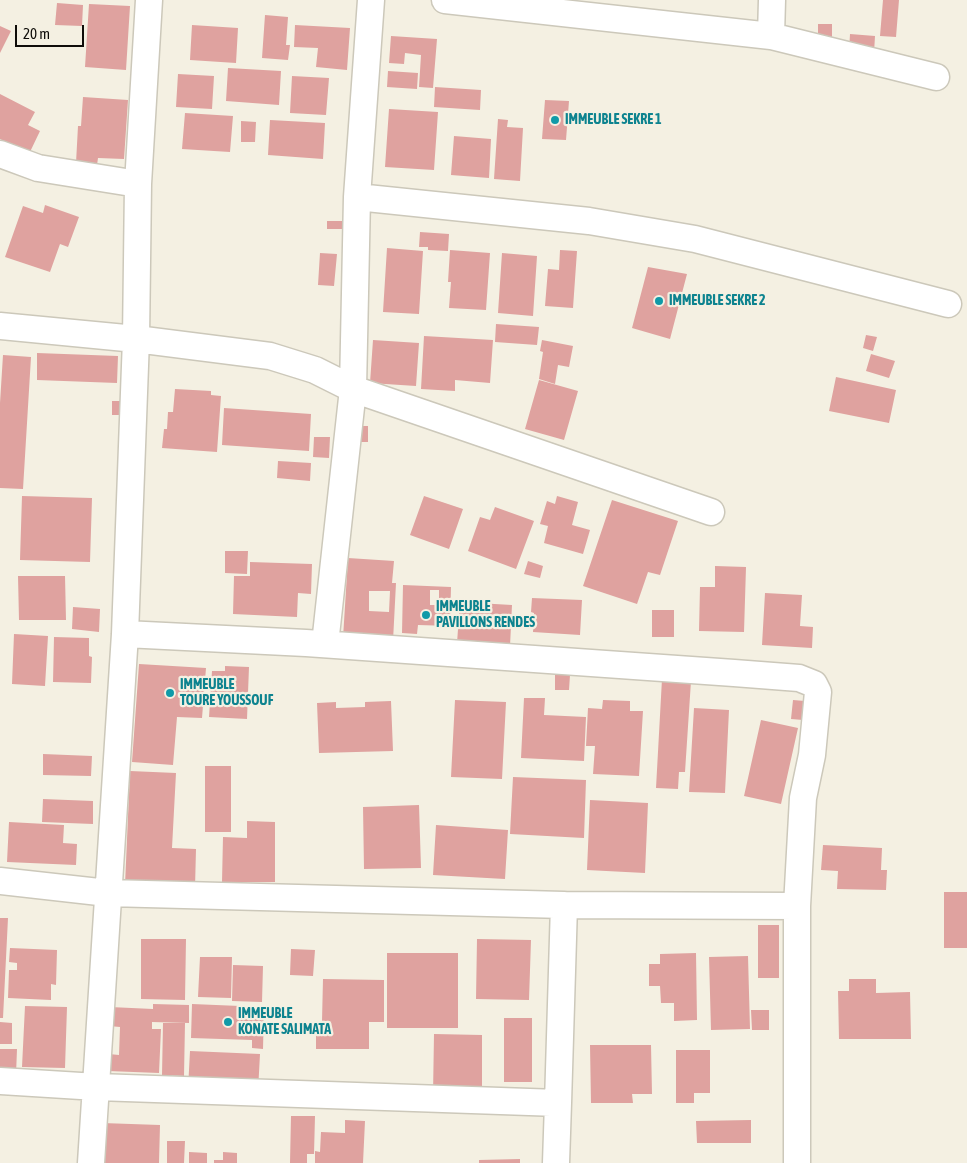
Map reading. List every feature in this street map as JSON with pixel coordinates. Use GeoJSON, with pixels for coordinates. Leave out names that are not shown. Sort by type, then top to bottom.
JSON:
{"type":"FeatureCollection","features":[{"type":"Feature","properties":{"kind":"street"},"geometry":{"type":"LineString","coordinates":[[91,1163],[125,634],[136,339],[138,184],[149,0]]}},
{"type":"Feature","properties":{"kind":"street"},"geometry":{"type":"LineString","coordinates":[[325,644],[352,389],[358,196],[371,0]]}},
{"type":"Feature","properties":{"kind":"street"},"geometry":{"type":"LineString","coordinates":[[445,0],[540,6],[771,36],[936,77]]}},
{"type":"Feature","properties":{"kind":"street"},"geometry":{"type":"LineString","coordinates":[[771,36],[772,0]]}},
{"type":"Feature","properties":{"kind":"street"},"geometry":{"type":"LineString","coordinates":[[0,154],[38,168],[138,184]]}},
{"type":"Feature","properties":{"kind":"street"},"geometry":{"type":"LineString","coordinates":[[358,196],[589,221],[695,239],[948,304]]}},
{"type":"Feature","properties":{"kind":"street"},"geometry":{"type":"LineString","coordinates":[[0,326],[136,339],[270,356],[315,370],[352,389],[711,512]]}},
{"type":"Feature","properties":{"kind":"street"},"geometry":{"type":"LineString","coordinates":[[125,634],[325,644],[734,673],[799,678],[814,684],[818,692],[812,755],[803,798],[797,906],[797,1163]]}},
{"type":"Feature","properties":{"kind":"street"},"geometry":{"type":"LineString","coordinates":[[0,881],[108,894],[564,905],[797,906]]}},
{"type":"Feature","properties":{"kind":"street"},"geometry":{"type":"LineString","coordinates":[[556,1163],[564,905]]}},
{"type":"Feature","properties":{"kind":"street"},"geometry":{"type":"LineString","coordinates":[[0,1081],[97,1087],[558,1103]]}},
{"type":"Feature","properties":{"kind":"building"},"geometry":{"type":"Polygon","coordinates":[[[883,0],[899,0],[896,37],[880,36],[883,0]]]}},
{"type":"Feature","properties":{"kind":"building"},"geometry":{"type":"Polygon","coordinates":[[[57,3],[83,5],[82,26],[55,25],[57,3]]]}},
{"type":"Feature","properties":{"kind":"building"},"geometry":{"type":"Polygon","coordinates":[[[89,4],[130,6],[126,70],[85,67],[89,4]]]}},
{"type":"Feature","properties":{"kind":"building"},"geometry":{"type":"Polygon","coordinates":[[[265,15],[288,17],[286,45],[290,45],[288,60],[262,58],[265,15]]]}},
{"type":"Feature","properties":{"kind":"building"},"geometry":{"type":"Polygon","coordinates":[[[818,24],[832,24],[832,43],[818,43],[818,24]]]}},
{"type":"Feature","properties":{"kind":"building"},"geometry":{"type":"Polygon","coordinates":[[[192,25],[238,28],[236,63],[190,60],[192,25]]]}},
{"type":"Feature","properties":{"kind":"building"},"geometry":{"type":"Polygon","coordinates":[[[295,25],[350,28],[347,70],[316,67],[318,48],[294,47],[295,25]]]}},
{"type":"Feature","properties":{"kind":"building"},"geometry":{"type":"Polygon","coordinates":[[[0,26],[11,31],[0,53],[0,26]]]}},
{"type":"Feature","properties":{"kind":"building"},"geometry":{"type":"Polygon","coordinates":[[[850,34],[875,36],[874,53],[849,51],[850,34]]]}},
{"type":"Feature","properties":{"kind":"building"},"geometry":{"type":"Polygon","coordinates":[[[391,36],[437,39],[433,88],[419,87],[421,55],[405,53],[404,64],[389,63],[391,36]]]}},
{"type":"Feature","properties":{"kind":"building"},"geometry":{"type":"Polygon","coordinates":[[[228,68],[281,71],[279,105],[226,101],[228,68]]]}},
{"type":"Feature","properties":{"kind":"building"},"geometry":{"type":"Polygon","coordinates":[[[388,71],[418,73],[417,89],[387,87],[388,71]]]}},
{"type":"Feature","properties":{"kind":"building"},"geometry":{"type":"Polygon","coordinates":[[[178,74],[214,76],[212,109],[176,107],[178,74]]]}},
{"type":"Feature","properties":{"kind":"building"},"geometry":{"type":"Polygon","coordinates":[[[292,76],[329,78],[326,115],[290,113],[292,76]]]}},
{"type":"Feature","properties":{"kind":"building"},"geometry":{"type":"Polygon","coordinates":[[[435,87],[481,90],[480,110],[434,107],[435,87]]]}},
{"type":"Feature","properties":{"kind":"building"},"geometry":{"type":"Polygon","coordinates":[[[0,94],[35,112],[28,125],[40,131],[29,154],[0,139],[0,94]]]}},
{"type":"Feature","properties":{"kind":"building"},"geometry":{"type":"Polygon","coordinates":[[[83,97],[128,100],[124,159],[98,158],[97,165],[76,163],[78,126],[81,126],[83,97]]]}},
{"type":"Feature","properties":{"kind":"building","name":"IMMEUBLE SEKRE 1"},"geometry":{"type":"Polygon","coordinates":[[[545,100],[569,101],[566,140],[542,139],[545,100]]]}},
{"type":"Feature","properties":{"kind":"building"},"geometry":{"type":"Polygon","coordinates":[[[389,109],[438,112],[434,170],[385,167],[389,109]]]}},
{"type":"Feature","properties":{"kind":"building"},"geometry":{"type":"Polygon","coordinates":[[[185,113],[233,116],[230,152],[182,149],[185,113]]]}},
{"type":"Feature","properties":{"kind":"building"},"geometry":{"type":"Polygon","coordinates":[[[498,119],[508,120],[507,127],[523,128],[520,181],[494,179],[498,119]]]}},
{"type":"Feature","properties":{"kind":"building"},"geometry":{"type":"Polygon","coordinates":[[[270,120],[325,123],[323,159],[268,155],[270,120]]]}},
{"type":"Feature","properties":{"kind":"building"},"geometry":{"type":"Polygon","coordinates":[[[241,121],[256,122],[255,142],[241,142],[241,121]]]}},
{"type":"Feature","properties":{"kind":"building"},"geometry":{"type":"Polygon","coordinates":[[[454,136],[491,139],[489,178],[451,175],[454,136]]]}},
{"type":"Feature","properties":{"kind":"building"},"geometry":{"type":"Polygon","coordinates":[[[45,205],[79,217],[68,247],[60,244],[50,272],[5,257],[23,206],[43,213],[45,205]]]}},
{"type":"Feature","properties":{"kind":"building"},"geometry":{"type":"Polygon","coordinates":[[[327,221],[342,221],[342,229],[327,229],[327,221]]]}},
{"type":"Feature","properties":{"kind":"building"},"geometry":{"type":"Polygon","coordinates":[[[420,232],[449,234],[448,251],[428,250],[428,247],[419,247],[420,232]]]}},
{"type":"Feature","properties":{"kind":"building"},"geometry":{"type":"Polygon","coordinates":[[[387,248],[423,251],[419,314],[383,312],[387,248]]]}},
{"type":"Feature","properties":{"kind":"building"},"geometry":{"type":"Polygon","coordinates":[[[450,250],[490,253],[486,310],[449,308],[451,282],[448,282],[450,250]]]}},
{"type":"Feature","properties":{"kind":"building"},"geometry":{"type":"Polygon","coordinates":[[[560,250],[577,251],[573,308],[545,306],[548,269],[559,270],[560,250]]]}},
{"type":"Feature","properties":{"kind":"building"},"geometry":{"type":"Polygon","coordinates":[[[320,253],[337,254],[334,286],[318,285],[320,253]]]}},
{"type":"Feature","properties":{"kind":"building"},"geometry":{"type":"Polygon","coordinates":[[[502,253],[537,256],[533,316],[498,313],[502,253]]]}},
{"type":"Feature","properties":{"kind":"building","name":"IMMEUBLE SEKRE 2"},"geometry":{"type":"Polygon","coordinates":[[[648,267],[687,274],[670,339],[632,328],[648,267]]]}},
{"type":"Feature","properties":{"kind":"building"},"geometry":{"type":"Polygon","coordinates":[[[496,324],[539,327],[537,345],[495,342],[496,324]]]}},
{"type":"Feature","properties":{"kind":"building"},"geometry":{"type":"Polygon","coordinates":[[[866,335],[877,337],[873,351],[863,348],[866,335]]]}},
{"type":"Feature","properties":{"kind":"building"},"geometry":{"type":"Polygon","coordinates":[[[424,336],[493,340],[490,383],[455,380],[455,391],[421,389],[424,336]]]}},
{"type":"Feature","properties":{"kind":"building"},"geometry":{"type":"Polygon","coordinates":[[[373,340],[419,343],[416,386],[370,383],[373,340]]]}},
{"type":"Feature","properties":{"kind":"building"},"geometry":{"type":"Polygon","coordinates":[[[542,340],[573,346],[569,367],[558,365],[555,384],[539,379],[543,352],[540,351],[542,340]]]}},
{"type":"Feature","properties":{"kind":"building"},"geometry":{"type":"Polygon","coordinates":[[[37,353],[118,356],[117,383],[37,380],[37,353]]]}},
{"type":"Feature","properties":{"kind":"building"},"geometry":{"type":"Polygon","coordinates":[[[871,354],[895,361],[889,378],[866,371],[871,354]]]}},
{"type":"Feature","properties":{"kind":"building"},"geometry":{"type":"Polygon","coordinates":[[[3,355],[31,357],[23,489],[0,488],[0,403],[3,355]]]}},
{"type":"Feature","properties":{"kind":"building"},"geometry":{"type":"Polygon","coordinates":[[[836,377],[896,390],[889,423],[829,411],[836,377]]]}},
{"type":"Feature","properties":{"kind":"building"},"geometry":{"type":"Polygon","coordinates":[[[539,380],[578,391],[564,440],[525,429],[539,380]]]}},
{"type":"Feature","properties":{"kind":"building"},"geometry":{"type":"Polygon","coordinates":[[[175,389],[211,391],[211,395],[221,396],[217,452],[162,448],[164,429],[167,429],[168,412],[173,412],[175,389]]]}},
{"type":"Feature","properties":{"kind":"building"},"geometry":{"type":"Polygon","coordinates":[[[112,401],[125,401],[126,415],[112,415],[112,401]]]}},
{"type":"Feature","properties":{"kind":"building"},"geometry":{"type":"Polygon","coordinates":[[[224,408],[311,414],[309,451],[222,445],[224,408]]]}},
{"type":"Feature","properties":{"kind":"building"},"geometry":{"type":"Polygon","coordinates":[[[356,426],[368,426],[368,442],[356,442],[356,426]]]}},
{"type":"Feature","properties":{"kind":"building"},"geometry":{"type":"Polygon","coordinates":[[[314,437],[330,437],[329,458],[313,457],[314,437]]]}},
{"type":"Feature","properties":{"kind":"building"},"geometry":{"type":"Polygon","coordinates":[[[278,461],[311,463],[310,481],[277,478],[278,461]]]}},
{"type":"Feature","properties":{"kind":"building"},"geometry":{"type":"Polygon","coordinates":[[[22,496],[92,498],[90,562],[20,560],[22,496]]]}},
{"type":"Feature","properties":{"kind":"building"},"geometry":{"type":"Polygon","coordinates":[[[424,496],[463,509],[449,549],[410,535],[424,496]]]}},
{"type":"Feature","properties":{"kind":"building"},"geometry":{"type":"Polygon","coordinates":[[[557,496],[578,502],[572,525],[590,530],[583,554],[544,543],[548,526],[540,524],[547,501],[555,504],[557,496]]]}},
{"type":"Feature","properties":{"kind":"building"},"geometry":{"type":"Polygon","coordinates":[[[612,500],[678,521],[660,575],[648,572],[637,604],[583,586],[612,500]]]}},
{"type":"Feature","properties":{"kind":"building"},"geometry":{"type":"Polygon","coordinates":[[[495,507],[534,521],[516,569],[468,551],[480,517],[490,520],[495,507]]]}},
{"type":"Feature","properties":{"kind":"building"},"geometry":{"type":"Polygon","coordinates":[[[225,551],[248,551],[247,574],[225,573],[225,551]]]}},
{"type":"Feature","properties":{"kind":"building"},"geometry":{"type":"Polygon","coordinates":[[[348,558],[394,561],[392,583],[396,583],[393,641],[343,638],[348,558]],[[369,591],[369,611],[389,612],[390,591],[369,591]]]}},
{"type":"Feature","properties":{"kind":"building"},"geometry":{"type":"Polygon","coordinates":[[[528,561],[543,566],[540,578],[524,574],[528,561]]]}},
{"type":"Feature","properties":{"kind":"building"},"geometry":{"type":"Polygon","coordinates":[[[250,562],[312,564],[311,594],[298,593],[297,617],[233,614],[234,576],[250,576],[250,562]]]}},
{"type":"Feature","properties":{"kind":"building"},"geometry":{"type":"Polygon","coordinates":[[[715,566],[746,567],[744,632],[699,631],[700,587],[715,587],[715,566]]]}},
{"type":"Feature","properties":{"kind":"building"},"geometry":{"type":"Polygon","coordinates":[[[18,576],[65,576],[66,620],[19,620],[18,576]]]}},
{"type":"Feature","properties":{"kind":"building","name":"IMMEUBLE PAVILLONS RENDES"},"geometry":{"type":"Polygon","coordinates":[[[403,585],[451,587],[450,626],[418,625],[417,634],[402,633],[403,585]],[[430,590],[430,605],[439,605],[439,590],[430,590]]]}},
{"type":"Feature","properties":{"kind":"building"},"geometry":{"type":"Polygon","coordinates":[[[765,593],[802,595],[800,626],[813,627],[812,648],[762,645],[765,593]]]}},
{"type":"Feature","properties":{"kind":"building"},"geometry":{"type":"Polygon","coordinates":[[[532,598],[582,600],[580,635],[533,632],[534,613],[531,612],[532,598]]]}},
{"type":"Feature","properties":{"kind":"building"},"geometry":{"type":"Polygon","coordinates":[[[460,602],[512,605],[510,646],[457,643],[460,602]]]}},
{"type":"Feature","properties":{"kind":"building"},"geometry":{"type":"Polygon","coordinates":[[[73,607],[100,609],[99,632],[72,629],[73,607]]]}},
{"type":"Feature","properties":{"kind":"building"},"geometry":{"type":"Polygon","coordinates":[[[652,610],[674,610],[674,637],[652,637],[652,610]]]}},
{"type":"Feature","properties":{"kind":"building"},"geometry":{"type":"Polygon","coordinates":[[[14,634],[48,636],[45,686],[12,684],[14,634]]]}},
{"type":"Feature","properties":{"kind":"building"},"geometry":{"type":"Polygon","coordinates":[[[54,637],[89,638],[89,656],[92,657],[91,683],[53,682],[54,637]]]}},
{"type":"Feature","properties":{"kind":"building","name":"IMMEUBLE TOURE YOUSSOUF"},"geometry":{"type":"Polygon","coordinates":[[[139,664],[206,668],[202,718],[177,717],[173,765],[132,762],[139,664]]]}},
{"type":"Feature","properties":{"kind":"building"},"geometry":{"type":"Polygon","coordinates":[[[225,666],[249,667],[247,719],[209,717],[212,671],[225,671],[225,666]]]}},
{"type":"Feature","properties":{"kind":"building"},"geometry":{"type":"Polygon","coordinates":[[[555,675],[570,675],[569,690],[555,690],[555,675]]]}},
{"type":"Feature","properties":{"kind":"building"},"geometry":{"type":"Polygon","coordinates":[[[662,679],[691,681],[685,772],[679,772],[678,789],[656,788],[662,679]]]}},
{"type":"Feature","properties":{"kind":"building"},"geometry":{"type":"Polygon","coordinates":[[[524,698],[545,698],[544,715],[586,717],[584,761],[521,758],[524,698]]]}},
{"type":"Feature","properties":{"kind":"building"},"geometry":{"type":"Polygon","coordinates":[[[455,700],[506,702],[502,779],[451,777],[455,700]]]}},
{"type":"Feature","properties":{"kind":"building"},"geometry":{"type":"Polygon","coordinates":[[[603,700],[630,701],[630,711],[643,711],[639,776],[593,774],[595,746],[586,746],[588,708],[602,709],[603,700]]]}},
{"type":"Feature","properties":{"kind":"building"},"geometry":{"type":"Polygon","coordinates":[[[793,700],[805,701],[803,720],[791,719],[793,700]]]}},
{"type":"Feature","properties":{"kind":"building"},"geometry":{"type":"Polygon","coordinates":[[[391,701],[393,751],[319,753],[317,703],[336,702],[336,708],[365,707],[365,702],[391,701]]]}},
{"type":"Feature","properties":{"kind":"building"},"geometry":{"type":"Polygon","coordinates":[[[694,708],[729,710],[725,793],[689,792],[694,708]]]}},
{"type":"Feature","properties":{"kind":"building"},"geometry":{"type":"Polygon","coordinates":[[[761,720],[798,728],[781,804],[744,796],[761,720]]]}},
{"type":"Feature","properties":{"kind":"building"},"geometry":{"type":"Polygon","coordinates":[[[43,754],[92,756],[91,776],[43,775],[43,754]]]}},
{"type":"Feature","properties":{"kind":"building"},"geometry":{"type":"Polygon","coordinates":[[[205,766],[231,766],[231,832],[205,832],[205,766]]]}},
{"type":"Feature","properties":{"kind":"building"},"geometry":{"type":"Polygon","coordinates":[[[130,771],[176,773],[172,848],[196,849],[195,888],[125,885],[130,771]]]}},
{"type":"Feature","properties":{"kind":"building"},"geometry":{"type":"Polygon","coordinates":[[[513,777],[586,780],[584,838],[510,834],[513,777]]]}},
{"type":"Feature","properties":{"kind":"building"},"geometry":{"type":"Polygon","coordinates":[[[43,799],[93,801],[93,824],[42,822],[43,799]]]}},
{"type":"Feature","properties":{"kind":"building"},"geometry":{"type":"Polygon","coordinates":[[[590,800],[648,803],[645,873],[587,870],[590,800]]]}},
{"type":"Feature","properties":{"kind":"building"},"geometry":{"type":"Polygon","coordinates":[[[419,805],[421,868],[364,869],[363,807],[419,805]]]}},
{"type":"Feature","properties":{"kind":"building"},"geometry":{"type":"Polygon","coordinates":[[[247,821],[275,822],[275,882],[222,882],[223,837],[247,838],[247,821]]]}},
{"type":"Feature","properties":{"kind":"building"},"geometry":{"type":"Polygon","coordinates":[[[9,822],[64,825],[63,843],[77,844],[76,865],[7,862],[9,822]]]}},
{"type":"Feature","properties":{"kind":"building"},"geometry":{"type":"Polygon","coordinates":[[[436,825],[508,830],[505,879],[433,875],[436,825]]]}},
{"type":"Feature","properties":{"kind":"building"},"geometry":{"type":"Polygon","coordinates":[[[823,845],[882,848],[881,870],[887,870],[886,890],[837,889],[838,871],[821,870],[823,845]]]}},
{"type":"Feature","properties":{"kind":"building"},"geometry":{"type":"Polygon","coordinates":[[[944,892],[967,892],[967,948],[944,948],[944,892]]]}},
{"type":"Feature","properties":{"kind":"building"},"geometry":{"type":"Polygon","coordinates":[[[0,918],[8,918],[3,1018],[0,1018],[0,918]]]}},
{"type":"Feature","properties":{"kind":"building"},"geometry":{"type":"Polygon","coordinates":[[[758,925],[779,925],[779,978],[758,978],[758,925]]]}},
{"type":"Feature","properties":{"kind":"building"},"geometry":{"type":"Polygon","coordinates":[[[141,939],[186,939],[185,1000],[141,999],[141,939]]]}},
{"type":"Feature","properties":{"kind":"building"},"geometry":{"type":"Polygon","coordinates":[[[477,939],[531,940],[529,1000],[476,999],[477,939]]]}},
{"type":"Feature","properties":{"kind":"building"},"geometry":{"type":"Polygon","coordinates":[[[10,948],[57,950],[56,985],[51,984],[51,1000],[8,998],[9,970],[17,970],[17,963],[9,962],[10,948]]]}},
{"type":"Feature","properties":{"kind":"building"},"geometry":{"type":"Polygon","coordinates":[[[291,949],[315,950],[313,976],[290,975],[291,949]]]}},
{"type":"Feature","properties":{"kind":"building"},"geometry":{"type":"Polygon","coordinates":[[[387,953],[458,953],[458,1028],[387,1028],[387,953]]]}},
{"type":"Feature","properties":{"kind":"building"},"geometry":{"type":"Polygon","coordinates":[[[696,953],[697,1020],[674,1021],[674,1003],[661,1003],[660,986],[649,986],[649,964],[660,964],[660,954],[696,953]]]}},
{"type":"Feature","properties":{"kind":"building"},"geometry":{"type":"Polygon","coordinates":[[[748,956],[750,1029],[711,1030],[709,957],[748,956]]]}},
{"type":"Feature","properties":{"kind":"building"},"geometry":{"type":"Polygon","coordinates":[[[200,957],[232,957],[231,998],[198,997],[200,957]]]}},
{"type":"Feature","properties":{"kind":"building"},"geometry":{"type":"Polygon","coordinates":[[[233,965],[263,966],[262,1002],[232,1001],[233,965]]]}},
{"type":"Feature","properties":{"kind":"building"},"geometry":{"type":"Polygon","coordinates":[[[323,979],[384,980],[384,1022],[369,1022],[369,1049],[316,1049],[316,1022],[332,1022],[322,1021],[323,979]]]}},
{"type":"Feature","properties":{"kind":"building"},"geometry":{"type":"Polygon","coordinates":[[[849,979],[876,979],[876,993],[910,992],[911,1039],[839,1039],[838,991],[849,991],[849,979]]]}},
{"type":"Feature","properties":{"kind":"building"},"geometry":{"type":"Polygon","coordinates":[[[153,1004],[189,1005],[189,1023],[152,1022],[152,1029],[161,1029],[159,1073],[108,1071],[109,1054],[119,1055],[120,1027],[109,1026],[110,1007],[153,1009],[153,1004]]]}},
{"type":"Feature","properties":{"kind":"building","name":"IMMEUBLE KONATE SALIMATA"},"geometry":{"type":"Polygon","coordinates":[[[192,1004],[264,1007],[263,1049],[252,1048],[252,1040],[191,1038],[192,1004]]]}},
{"type":"Feature","properties":{"kind":"building"},"geometry":{"type":"Polygon","coordinates":[[[25,1006],[67,1007],[65,1068],[22,1067],[25,1006]]]}},
{"type":"Feature","properties":{"kind":"building"},"geometry":{"type":"Polygon","coordinates":[[[751,1010],[769,1010],[769,1030],[752,1030],[751,1010]]]}},
{"type":"Feature","properties":{"kind":"building"},"geometry":{"type":"Polygon","coordinates":[[[504,1018],[532,1018],[532,1082],[504,1082],[504,1018]]]}},
{"type":"Feature","properties":{"kind":"building"},"geometry":{"type":"Polygon","coordinates":[[[0,1022],[12,1023],[12,1044],[0,1044],[0,1022]]]}},
{"type":"Feature","properties":{"kind":"building"},"geometry":{"type":"Polygon","coordinates":[[[163,1023],[185,1023],[184,1076],[162,1075],[163,1023]]]}},
{"type":"Feature","properties":{"kind":"building"},"geometry":{"type":"Polygon","coordinates":[[[434,1034],[482,1035],[482,1095],[433,1095],[434,1034]]]}},
{"type":"Feature","properties":{"kind":"building"},"geometry":{"type":"Polygon","coordinates":[[[590,1045],[651,1045],[652,1094],[632,1094],[633,1103],[591,1103],[590,1045]]]}},
{"type":"Feature","properties":{"kind":"building"},"geometry":{"type":"Polygon","coordinates":[[[0,1049],[17,1049],[16,1075],[0,1075],[0,1049]]]}},
{"type":"Feature","properties":{"kind":"building"},"geometry":{"type":"Polygon","coordinates":[[[676,1050],[710,1050],[710,1093],[694,1093],[694,1103],[676,1103],[676,1050]]]}},
{"type":"Feature","properties":{"kind":"building"},"geometry":{"type":"Polygon","coordinates":[[[190,1051],[260,1054],[258,1091],[188,1089],[190,1051]]]}},
{"type":"Feature","properties":{"kind":"building"},"geometry":{"type":"Polygon","coordinates":[[[291,1116],[315,1116],[314,1154],[307,1154],[307,1163],[290,1163],[291,1116]]]}},
{"type":"Feature","properties":{"kind":"building"},"geometry":{"type":"Polygon","coordinates":[[[345,1120],[365,1121],[363,1163],[315,1163],[315,1151],[320,1152],[321,1132],[345,1133],[345,1120]]]}},
{"type":"Feature","properties":{"kind":"building"},"geometry":{"type":"Polygon","coordinates":[[[751,1120],[751,1143],[697,1143],[696,1121],[751,1120]]]}},
{"type":"Feature","properties":{"kind":"building"},"geometry":{"type":"Polygon","coordinates":[[[102,1123],[160,1125],[159,1163],[101,1163],[102,1123]]]}},
{"type":"Feature","properties":{"kind":"building"},"geometry":{"type":"Polygon","coordinates":[[[167,1141],[185,1141],[184,1163],[167,1163],[167,1141]]]}},
{"type":"Feature","properties":{"kind":"building"},"geometry":{"type":"Polygon","coordinates":[[[189,1152],[207,1153],[207,1163],[189,1163],[189,1152]]]}},
{"type":"Feature","properties":{"kind":"building"},"geometry":{"type":"Polygon","coordinates":[[[223,1152],[237,1153],[237,1163],[214,1163],[214,1160],[223,1160],[223,1152]]]}},
{"type":"Feature","properties":{"kind":"building"},"geometry":{"type":"Polygon","coordinates":[[[520,1159],[520,1163],[479,1163],[479,1160],[520,1159]]]}},
{"type":"Feature","properties":{"kind":"place","name":"IMMEUBLE SEKRE 1"},"geometry":{"type":"Point","coordinates":[555,120]}},
{"type":"Feature","properties":{"kind":"place","name":"IMMEUBLE SEKRE 2"},"geometry":{"type":"Point","coordinates":[659,301]}},
{"type":"Feature","properties":{"kind":"place","name":"IMMEUBLE PAVILLONS RENDES"},"geometry":{"type":"Point","coordinates":[426,615]}},
{"type":"Feature","properties":{"kind":"place","name":"IMMEUBLE TOURE YOUSSOUF"},"geometry":{"type":"Point","coordinates":[170,693]}},
{"type":"Feature","properties":{"kind":"place","name":"IMMEUBLE KONATE SALIMATA"},"geometry":{"type":"Point","coordinates":[228,1022]}}]}
